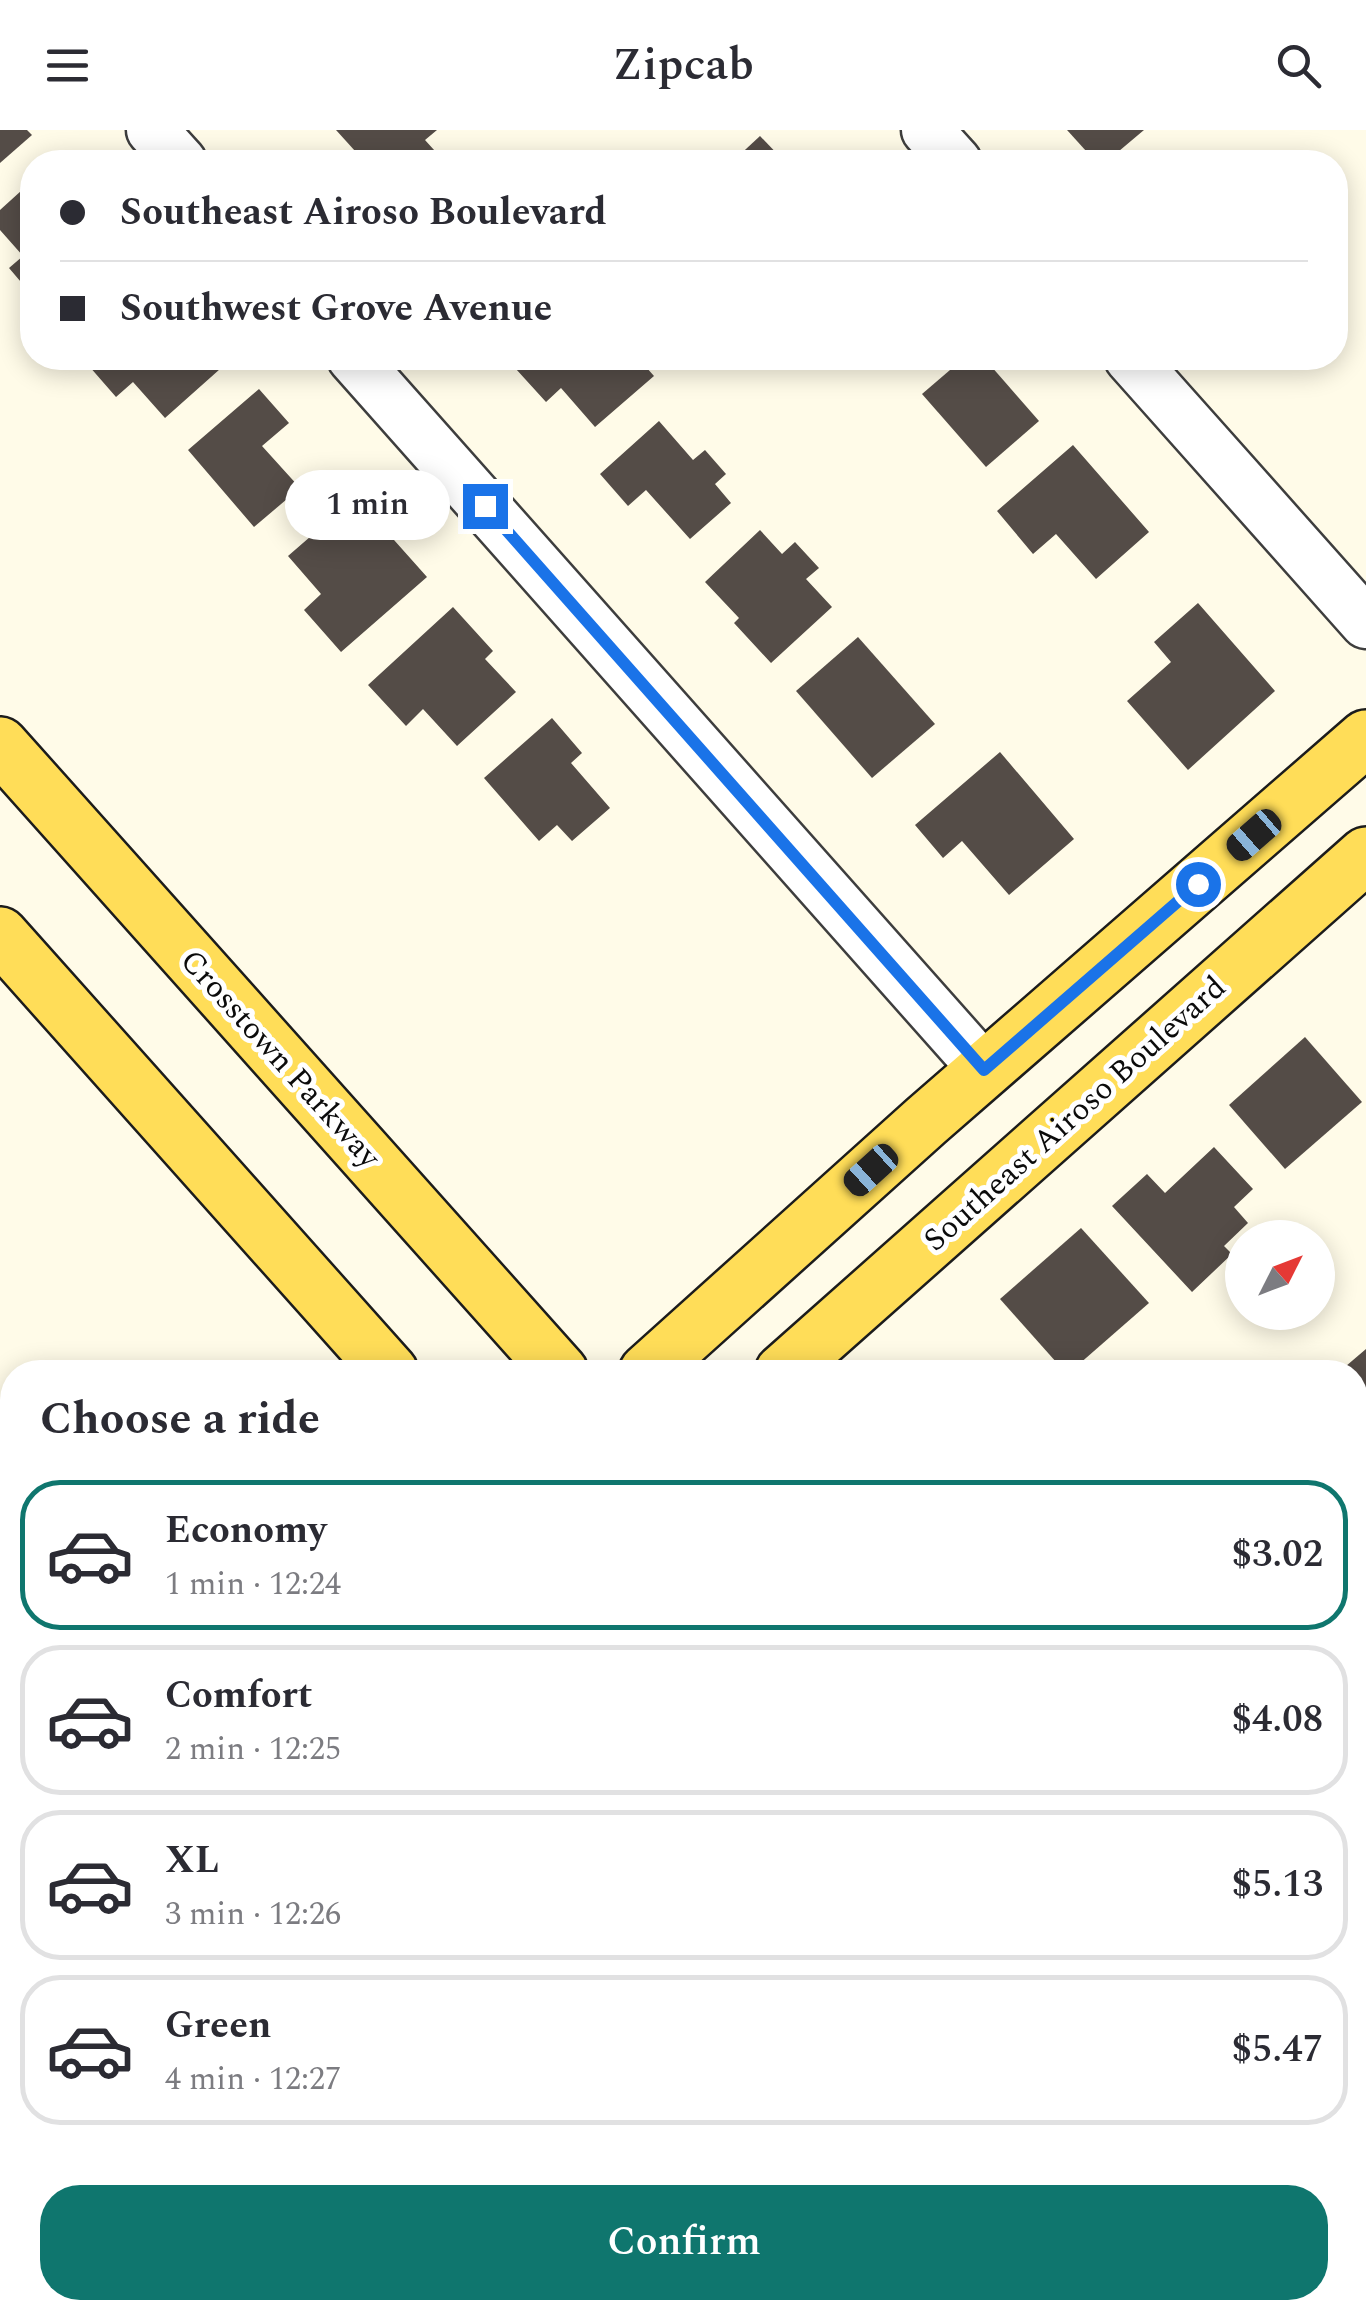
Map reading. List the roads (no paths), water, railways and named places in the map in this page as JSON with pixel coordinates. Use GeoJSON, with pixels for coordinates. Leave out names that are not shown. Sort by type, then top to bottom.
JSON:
{"type":"FeatureCollection","features":[{"type":"Feature","properties":{"kind":"main road"},"geometry":{"type":"LineString","coordinates":[[660,1360],[984,1070],[1366,738]]}},
{"type":"Feature","properties":{"kind":"main road","name":"Crosstown Parkway"},"geometry":{"type":"LineString","coordinates":[[0,745],[549,1360]]}},
{"type":"Feature","properties":{"kind":"main road","name":"Southeast Airoso Boulevard"},"geometry":{"type":"LineString","coordinates":[[797,1360],[1366,855]]}},
{"type":"Feature","properties":{"kind":"main road"},"geometry":{"type":"LineString","coordinates":[[0,936],[379,1360]]}},
{"type":"Feature","properties":{"kind":"street"},"geometry":{"type":"LineString","coordinates":[[152,130],[170,150]]}},
{"type":"Feature","properties":{"kind":"street"},"geometry":{"type":"LineString","coordinates":[[927,130],[945,150]]}},
{"type":"Feature","properties":{"kind":"street"},"geometry":{"type":"LineString","coordinates":[[365,370],[984,1070]]}},
{"type":"Feature","properties":{"kind":"street"},"geometry":{"type":"LineString","coordinates":[[1141,370],[1366,623]]}}]}
